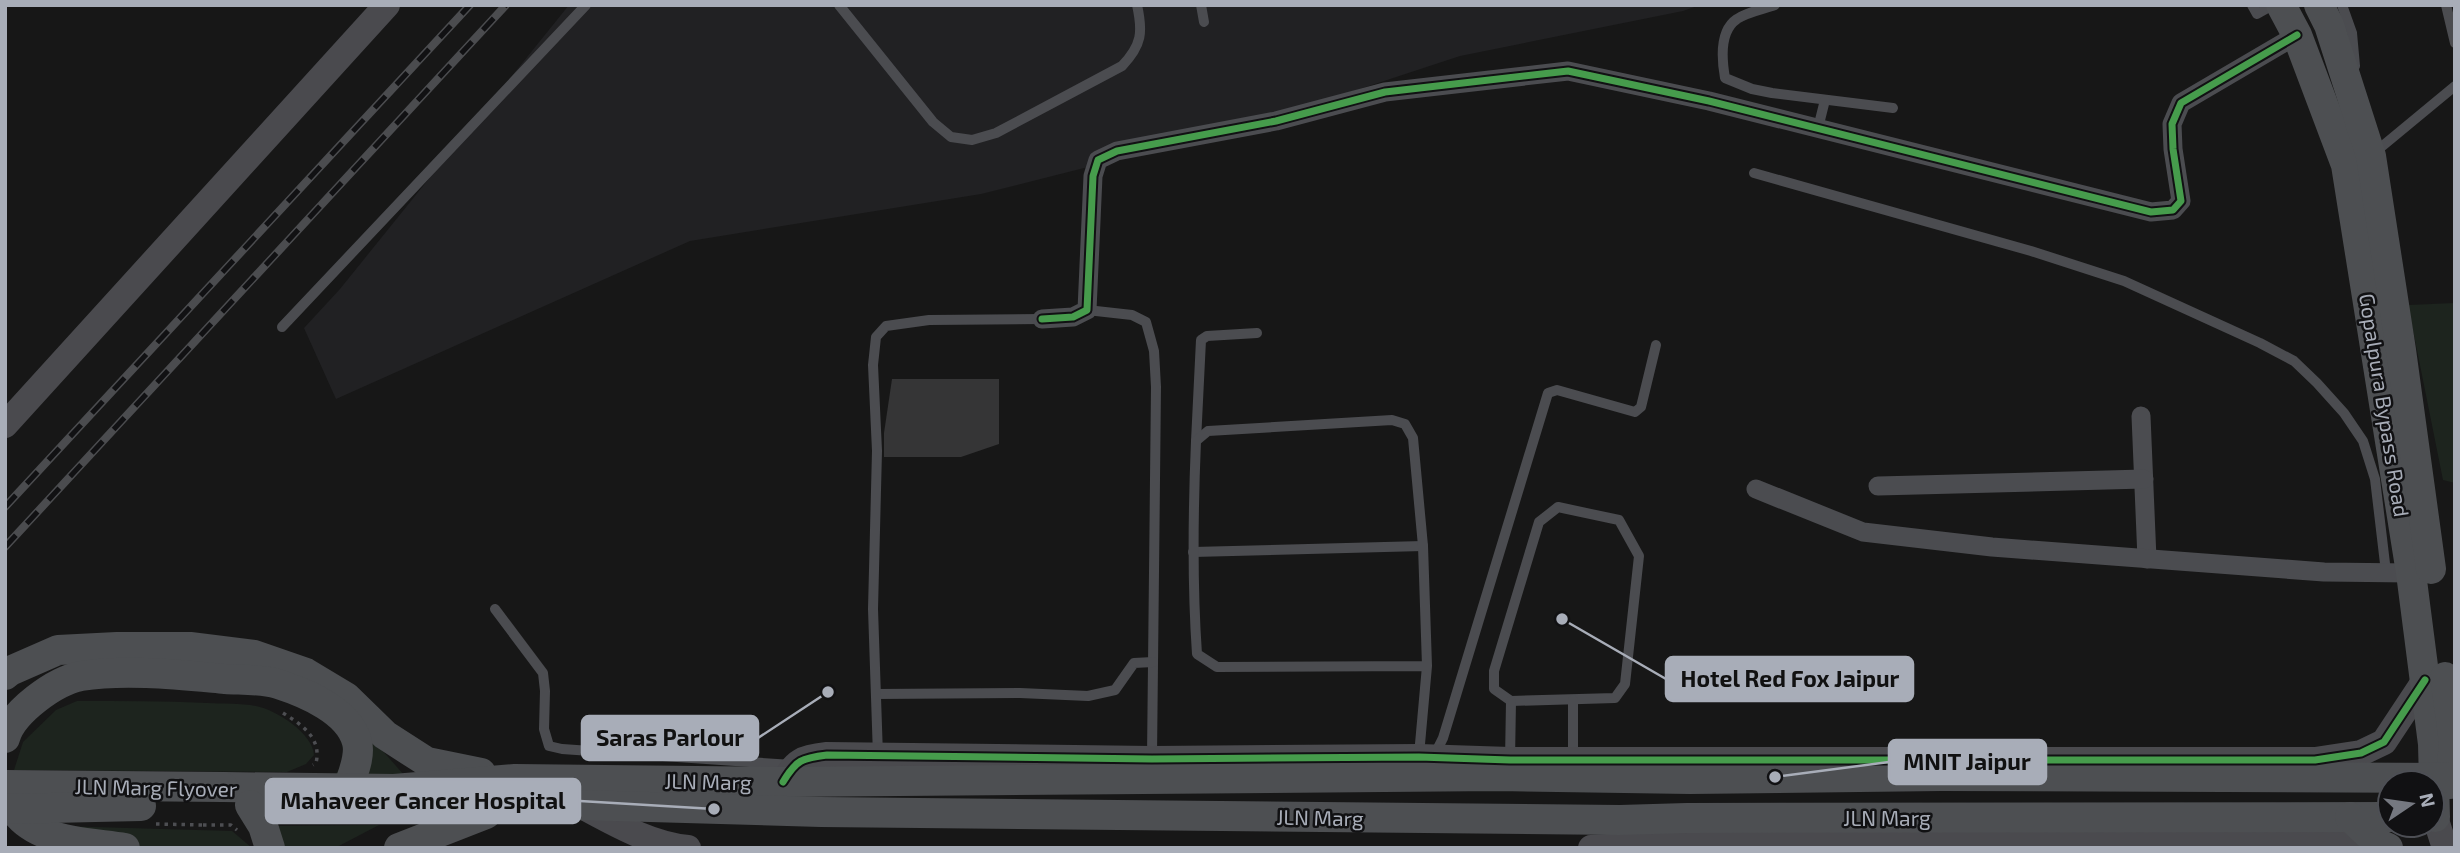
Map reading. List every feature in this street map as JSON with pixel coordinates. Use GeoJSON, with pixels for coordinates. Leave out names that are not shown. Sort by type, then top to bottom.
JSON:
{"type":"FeatureCollection","features":[{"type":"Feature","properties":{"kind":"main road","name":"Gopalpura Bypass Road"},"geometry":{"type":"LineString","coordinates":[[2281,5],[2358,160],[2401,350],[2454,742],[2446,778]]}},
{"type":"Feature","properties":{"kind":"main road","name":"Gopalpura Bypass Road"},"geometry":{"type":"LineString","coordinates":[[2319,5],[2329,25],[2361,124],[2358,160],[2398,572],[2444,769]]}},
{"type":"Feature","properties":{"kind":"main road"},"geometry":{"type":"LineString","coordinates":[[5,676],[10,671],[58,650],[190,647],[254,655],[306,673],[346,697],[385,735],[427,762],[515,779]]}},
{"type":"Feature","properties":{"kind":"main road"},"geometry":{"type":"LineString","coordinates":[[2442,652],[2455,678]]}},
{"type":"Feature","properties":{"kind":"main road"},"geometry":{"type":"LineString","coordinates":[[5,738],[23,711],[50,688],[80,677],[147,673],[276,683],[329,708],[343,719],[353,733],[358,755],[348,789]]}},
{"type":"Feature","properties":{"kind":"main road"},"geometry":{"type":"LineString","coordinates":[[1941,776],[2029,759]]}},
{"type":"Feature","properties":{"kind":"main road","name":"JLN Marg"},"geometry":{"type":"LineString","coordinates":[[515,779],[788,773],[878,768],[1424,767],[1689,769],[1941,776],[2376,778]]}},
{"type":"Feature","properties":{"kind":"main road","name":"JLN Marg Flyover"},"geometry":{"type":"LineString","coordinates":[[5,808],[214,805],[348,789],[394,789],[515,779]]}},
{"type":"Feature","properties":{"kind":"main road"},"geometry":{"type":"LineString","coordinates":[[5,787],[18,815],[30,827],[55,837],[125,848]]}},
{"type":"Feature","properties":{"kind":"main road","name":"JLN Marg Flyover"},"geometry":{"type":"LineString","coordinates":[[5,787],[214,805],[245,818]]}},
{"type":"Feature","properties":{"kind":"main road","name":"JLN Marg"},"geometry":{"type":"LineString","coordinates":[[245,818],[580,805],[821,812],[1620,820],[1689,836],[2129,829],[2350,817],[2376,831]]}},
{"type":"Feature","properties":{"kind":"main road"},"geometry":{"type":"LineString","coordinates":[[400,848],[502,807]]}},
{"type":"Feature","properties":{"kind":"main road"},"geometry":{"type":"LineString","coordinates":[[245,818],[263,826],[270,848]]}},
{"type":"Feature","properties":{"kind":"street"},"geometry":{"type":"LineString","coordinates":[[5,425],[387,5]]}},
{"type":"Feature","properties":{"kind":"street"},"geometry":{"type":"LineString","coordinates":[[1042,319],[1073,317],[1087,310],[1093,176],[1098,160],[1117,151],[1276,121],[1385,92],[1568,71],[1709,101],[2151,212],[2173,210],[2181,201],[2172,124],[2181,103],[2297,35]]}},
{"type":"Feature","properties":{"kind":"street"},"geometry":{"type":"LineString","coordinates":[[2141,415],[2147,559]]}},
{"type":"Feature","properties":{"kind":"street"},"geometry":{"type":"LineString","coordinates":[[1878,486],[2144,479]]}},
{"type":"Feature","properties":{"kind":"street"},"geometry":{"type":"LineString","coordinates":[[1756,489],[1863,532],[1992,547],[2147,559],[2324,572],[2398,572]]}},
{"type":"Feature","properties":{"kind":"street"},"geometry":{"type":"LineString","coordinates":[[1424,767],[1510,760],[1573,760],[1689,769],[2029,759],[2315,760],[2361,753],[2384,742],[2425,680]]}},
{"type":"Feature","properties":{"kind":"street"},"geometry":{"type":"LineString","coordinates":[[580,805],[630,831],[688,848]]}},
{"type":"Feature","properties":{"kind":"street"},"geometry":{"type":"LineString","coordinates":[[2129,829],[2376,836]]}},
{"type":"Feature","properties":{"kind":"street"},"geometry":{"type":"LineString","coordinates":[[1591,848],[1689,836]]}},
{"type":"Feature","properties":{"kind":"lane"},"geometry":{"type":"LineString","coordinates":[[282,327],[586,5]]}},
{"type":"Feature","properties":{"kind":"lane"},"geometry":{"type":"LineString","coordinates":[[839,5],[933,122],[951,136],[972,140],[996,133],[1122,66],[1135,53],[1140,41],[1141,21],[1137,5]]}},
{"type":"Feature","properties":{"kind":"lane"},"geometry":{"type":"LineString","coordinates":[[1201,5],[1204,22]]}},
{"type":"Feature","properties":{"kind":"lane"},"geometry":{"type":"LineString","coordinates":[[1775,5],[1737,18],[1731,26],[1721,57],[1725,78],[1752,89],[1893,108]]}},
{"type":"Feature","properties":{"kind":"lane"},"geometry":{"type":"LineString","coordinates":[[2252,5],[2257,14],[2273,5]]}},
{"type":"Feature","properties":{"kind":"lane"},"geometry":{"type":"LineString","coordinates":[[2342,5],[2352,33],[2361,124]]}},
{"type":"Feature","properties":{"kind":"lane"},"geometry":{"type":"LineString","coordinates":[[2446,5],[2455,43]]}},
{"type":"Feature","properties":{"kind":"lane"},"geometry":{"type":"LineString","coordinates":[[2358,160],[2455,86]]}},
{"type":"Feature","properties":{"kind":"lane"},"geometry":{"type":"LineString","coordinates":[[1818,128],[1825,100]]}},
{"type":"Feature","properties":{"kind":"lane"},"geometry":{"type":"LineString","coordinates":[[1754,173],[2031,250],[2124,281],[2294,361],[2344,414],[2363,442],[2398,572]]}},
{"type":"Feature","properties":{"kind":"lane"},"geometry":{"type":"LineString","coordinates":[[1087,310],[1132,316],[1146,322],[1152,338],[1156,387],[1152,769]]}},
{"type":"Feature","properties":{"kind":"lane"},"geometry":{"type":"LineString","coordinates":[[878,768],[873,609],[877,451],[873,365],[876,337],[886,326],[929,320],[1042,319]]}},
{"type":"Feature","properties":{"kind":"lane"},"geometry":{"type":"LineString","coordinates":[[1257,333],[1207,336],[1201,340],[1193,552],[1197,654],[1217,667],[1427,666]]}},
{"type":"Feature","properties":{"kind":"lane"},"geometry":{"type":"LineString","coordinates":[[1424,767],[1443,738],[1548,393],[1557,390],[1635,412],[1641,407],[1656,345]]}},
{"type":"Feature","properties":{"kind":"lane"},"geometry":{"type":"LineString","coordinates":[[1196,441],[1208,431],[1392,420],[1405,424],[1413,438],[1423,546],[1427,666],[1424,767]]}},
{"type":"Feature","properties":{"kind":"lane"},"geometry":{"type":"LineString","coordinates":[[1558,507],[1619,520],[1639,556],[1625,684],[1615,698],[1573,700],[1511,701],[1493,690],[1494,671],[1539,522],[1558,507]]}},
{"type":"Feature","properties":{"kind":"lane"},"geometry":{"type":"LineString","coordinates":[[1193,552],[1423,546]]}},
{"type":"Feature","properties":{"kind":"lane"},"geometry":{"type":"LineString","coordinates":[[495,609],[543,673],[544,729],[549,746],[788,773]]}},
{"type":"Feature","properties":{"kind":"lane"},"geometry":{"type":"LineString","coordinates":[[876,694],[1088,695],[1115,690],[1134,663],[1153,663]]}},
{"type":"Feature","properties":{"kind":"lane"},"geometry":{"type":"LineString","coordinates":[[1573,700],[1573,760]]}},
{"type":"Feature","properties":{"kind":"lane"},"geometry":{"type":"LineString","coordinates":[[1510,760],[1511,701]]}},
{"type":"Feature","properties":{"kind":"path"},"geometry":{"type":"LineString","coordinates":[[275,709],[285,713],[308,732],[314,741],[319,752],[316,763],[304,770]]}},
{"type":"Feature","properties":{"kind":"path"},"geometry":{"type":"LineString","coordinates":[[214,805],[231,825],[245,818]]}},
{"type":"Feature","properties":{"kind":"shaded area"},"geometry":{"type":"Polygon","coordinates":[[[569,5],[1700,5],[1683,11],[1460,56],[1238,129],[981,194],[690,241],[336,399],[304,328],[340,289],[569,5]]]}},
{"type":"Feature","properties":{"kind":"shaded area"},"geometry":{"type":"Polygon","coordinates":[[[2455,303],[2455,483],[2443,480],[2408,305],[2455,303]]]}},
{"type":"Feature","properties":{"kind":"shaded area"},"geometry":{"type":"Polygon","coordinates":[[[77,701],[256,706],[283,717],[292,724],[307,739],[314,755],[306,764],[287,772],[14,770],[23,742],[56,710],[77,701]]]}},
{"type":"Feature","properties":{"kind":"shaded area"},"geometry":{"type":"Polygon","coordinates":[[[320,702],[381,749],[404,775],[333,777],[340,768],[343,749],[337,730],[320,702]]]}},
{"type":"Feature","properties":{"kind":"shaded area"},"geometry":{"type":"Polygon","coordinates":[[[24,825],[232,831],[252,848],[140,848],[124,842],[24,825]]]}},
{"type":"Feature","properties":{"kind":"shaded area"},"geometry":{"type":"Polygon","coordinates":[[[379,825],[335,848],[286,848],[273,826],[379,825]]]}},
{"type":"Feature","properties":{"kind":"building"},"geometry":{"type":"Polygon","coordinates":[[[892,379],[999,379],[999,444],[961,457],[884,457],[884,433],[892,379]]]}},
{"type":"Feature","properties":{"kind":"railway"},"geometry":{"type":"LineString","coordinates":[[5,507],[470,5]]}},
{"type":"Feature","properties":{"kind":"railway"},"geometry":{"type":"LineString","coordinates":[[5,547],[506,5]]}},
{"type":"Feature","properties":{"kind":"cycle path"},"geometry":{"type":"LineString","coordinates":[[1042,319],[1073,317],[1087,310],[1093,176],[1098,160],[1117,151],[1276,121],[1385,92],[1568,71],[1709,101],[2151,212],[2173,210],[2181,201],[2172,124],[2181,103],[2297,35]]}},
{"type":"Feature","properties":{"kind":"cycle path"},"geometry":{"type":"LineString","coordinates":[[783,782],[800,761],[827,755],[1152,759],[1419,757],[1510,760],[2315,760],[2361,753],[2384,742],[2425,680]]}},
{"type":"Feature","properties":{"kind":"place","name":"Hotel Red Fox Jaipur"},"geometry":{"type":"Point","coordinates":[1562,619]}},
{"type":"Feature","properties":{"kind":"place","name":"Saras Parlour"},"geometry":{"type":"Point","coordinates":[828,692]}},
{"type":"Feature","properties":{"kind":"place","name":"MNIT Jaipur"},"geometry":{"type":"Point","coordinates":[1775,777]}},
{"type":"Feature","properties":{"kind":"place","name":"Mahaveer Cancer Hospital"},"geometry":{"type":"Point","coordinates":[714,809]}}]}
